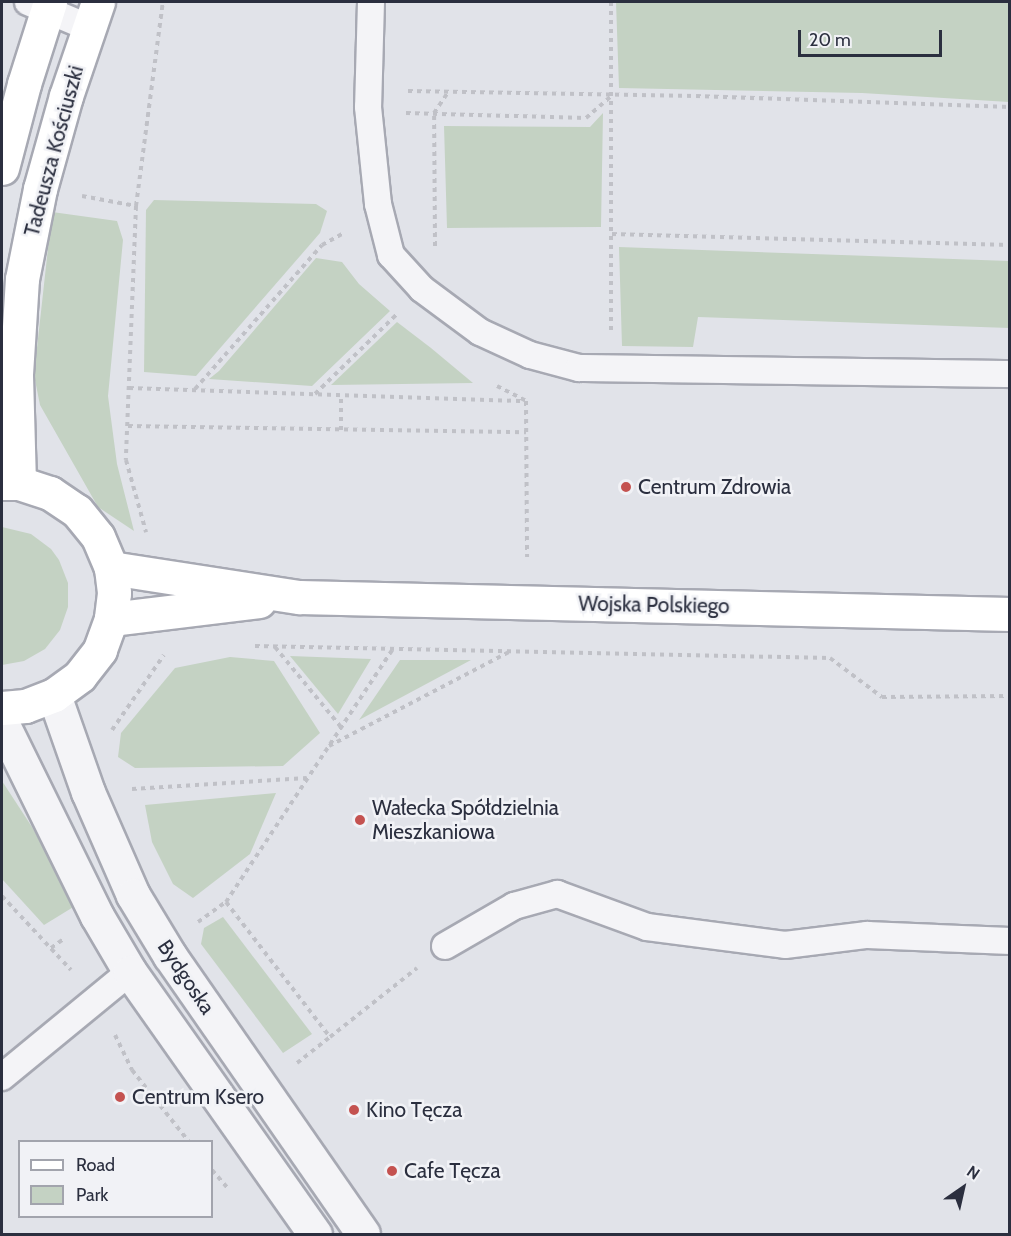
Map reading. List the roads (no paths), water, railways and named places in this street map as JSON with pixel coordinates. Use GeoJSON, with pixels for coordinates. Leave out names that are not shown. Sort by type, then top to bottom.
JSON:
{"type":"FeatureCollection","features":[{"type":"Feature","properties":{"kind":"main road"},"geometry":{"type":"LineString","coordinates":[[2,168],[42,4]]}},
{"type":"Feature","properties":{"kind":"main road","name":"Tadeusza Kościuszki"},"geometry":{"type":"LineString","coordinates":[[10,483],[22,279],[40,189],[94,15]]}},
{"type":"Feature","properties":{"kind":"main road"},"geometry":{"type":"LineString","coordinates":[[2,708],[25,706],[54,695],[80,676],[100,650],[111,620],[114,593],[111,568],[98,537],[77,511],[50,493],[10,483]]}},
{"type":"Feature","properties":{"kind":"main road","name":"Wojska Polskiego"},"geometry":{"type":"LineString","coordinates":[[111,568],[299,597],[1010,614]]}},
{"type":"Feature","properties":{"kind":"main road","name":"Wojska Polskiego"},"geometry":{"type":"LineString","coordinates":[[111,620],[299,597]]}},
{"type":"Feature","properties":{"kind":"street","name":"Bydgoska"},"geometry":{"type":"LineString","coordinates":[[54,695],[88,792],[134,896],[170,956],[363,1234]]}},
{"type":"Feature","properties":{"kind":"street","name":"Bydgoska"},"geometry":{"type":"LineString","coordinates":[[2,723],[97,916],[130,972],[315,1234]]}},
{"type":"Feature","properties":{"kind":"lane"},"geometry":{"type":"LineString","coordinates":[[371,2],[368,91],[378,204],[391,255],[422,289],[480,332],[530,355],[579,368],[1010,374]]}},
{"type":"Feature","properties":{"kind":"lane"},"geometry":{"type":"LineString","coordinates":[[42,4],[94,15]]}},
{"type":"Feature","properties":{"kind":"lane"},"geometry":{"type":"LineString","coordinates":[[445,946],[514,906],[556,894],[647,927],[786,945],[867,935],[1010,941]]}},
{"type":"Feature","properties":{"kind":"lane"},"geometry":{"type":"LineString","coordinates":[[2,1077],[130,972]]}},
{"type":"Feature","properties":{"kind":"place","name":"Centrum Zdrowia"},"geometry":{"type":"Point","coordinates":[626,487]}},
{"type":"Feature","properties":{"kind":"place","name":"Wałecka Spółdzielnia Mieszkaniowa"},"geometry":{"type":"Point","coordinates":[360,820]}},
{"type":"Feature","properties":{"kind":"place","name":"Centrum Ksero"},"geometry":{"type":"Point","coordinates":[120,1097]}},
{"type":"Feature","properties":{"kind":"place","name":"Kino Tęcza"},"geometry":{"type":"Point","coordinates":[354,1110]}},
{"type":"Feature","properties":{"kind":"place","name":"Cafe Tęcza"},"geometry":{"type":"Point","coordinates":[392,1171]}}]}
